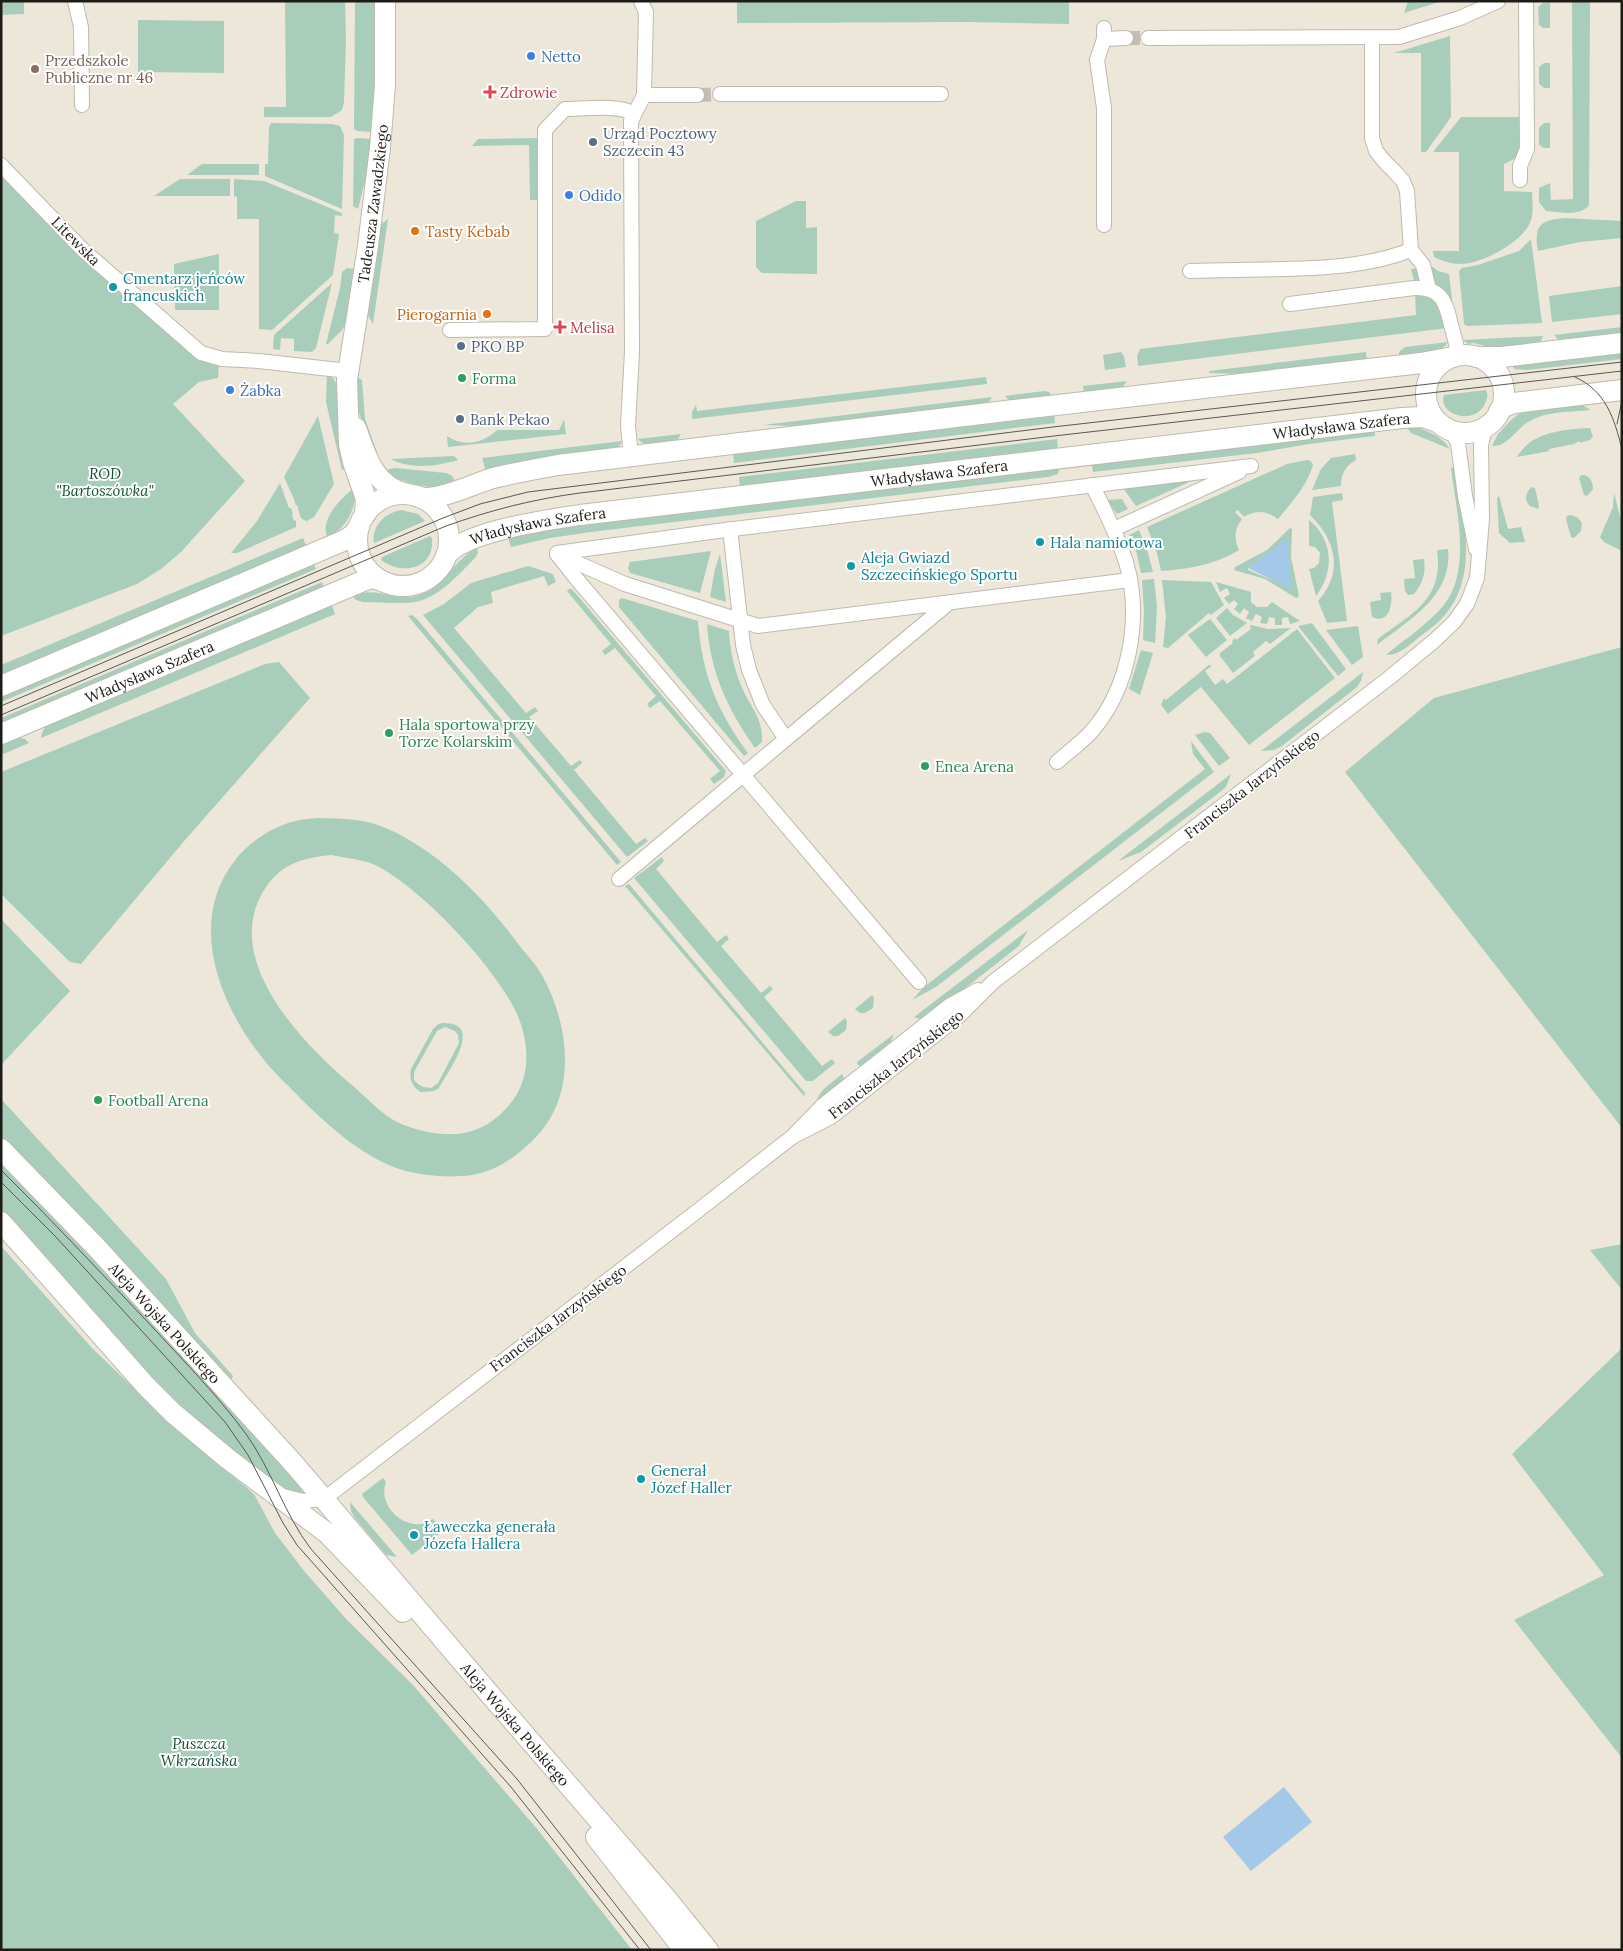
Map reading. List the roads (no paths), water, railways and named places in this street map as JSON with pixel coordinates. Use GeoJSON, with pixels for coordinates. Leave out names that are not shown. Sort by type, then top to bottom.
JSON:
{"type":"FeatureCollection","features":[{"type":"Feature","properties":{"kind":"main road","name":"Tadeusza Zawadzkiego"},"geometry":{"type":"LineString","coordinates":[[362,521],[366,497],[349,447],[348,371],[368,246],[381,136],[385,85],[385,1]]}},
{"type":"Feature","properties":{"kind":"main road"},"geometry":{"type":"LineString","coordinates":[[1,686],[346,540],[354,534],[375,504],[384,498],[398,494],[425,499],[437,497],[490,479],[540,468],[631,456],[1462,357],[1502,357],[1622,343]]}},
{"type":"Feature","properties":{"kind":"main road"},"geometry":{"type":"LineString","coordinates":[[1496,416],[1504,396],[1499,376],[1488,363],[1462,357],[1437,367],[1427,384],[1426,397],[1428,406],[1441,425],[1458,432],[1472,432],[1481,429],[1496,416],[1504,407],[1514,403],[1622,390]]}},
{"type":"Feature","properties":{"kind":"main road","name":"Tadeusza Zawadzkiego"},"geometry":{"type":"LineString","coordinates":[[348,405],[365,454],[378,477],[387,487],[414,496]]}},
{"type":"Feature","properties":{"kind":"main road","name":"Władysława Szafera"},"geometry":{"type":"LineString","coordinates":[[446,556],[460,544],[494,533],[540,521],[580,515],[1402,418],[1423,417],[1441,425]]}},
{"type":"Feature","properties":{"kind":"main road"},"geometry":{"type":"LineString","coordinates":[[362,521],[357,544],[361,559],[370,571],[382,580],[397,585],[417,583],[434,573],[446,556],[448,541],[444,521],[432,505],[414,496]]}},
{"type":"Feature","properties":{"kind":"main road","name":"Władysława Szafera"},"geometry":{"type":"LineString","coordinates":[[1,734],[363,581],[372,578],[382,580]]}},
{"type":"Feature","properties":{"kind":"main road","name":"Aleja Wojska Polskiego"},"geometry":{"type":"LineString","coordinates":[[1,1149],[97,1248],[294,1464],[666,1898],[708,1950]]}},
{"type":"Feature","properties":{"kind":"main road","name":"Aleja Wojska Polskiego"},"geometry":{"type":"LineString","coordinates":[[1,1222],[156,1397],[228,1459],[333,1538],[401,1609],[590,1830],[684,1950]]}},
{"type":"Feature","properties":{"kind":"street"},"geometry":{"type":"LineString","coordinates":[[75,1],[81,27],[82,105]]}},
{"type":"Feature","properties":{"kind":"street"},"geometry":{"type":"LineString","coordinates":[[631,456],[628,426],[632,360],[631,121],[644,95],[646,12],[641,1]]}},
{"type":"Feature","properties":{"kind":"street"},"geometry":{"type":"LineString","coordinates":[[1148,38],[1400,37],[1460,18],[1498,1]]}},
{"type":"Feature","properties":{"kind":"street"},"geometry":{"type":"LineString","coordinates":[[1520,180],[1520,166],[1527,149],[1526,1]]}},
{"type":"Feature","properties":{"kind":"street"},"geometry":{"type":"LineString","coordinates":[[1104,225],[1104,108],[1097,60],[1104,34],[1126,38]]}},
{"type":"Feature","properties":{"kind":"street"},"geometry":{"type":"LineString","coordinates":[[1372,38],[1372,138],[1376,151],[1403,181],[1407,191],[1411,250],[1423,265],[1430,290]]}},
{"type":"Feature","properties":{"kind":"street"},"geometry":{"type":"LineString","coordinates":[[644,95],[697,94]]}},
{"type":"Feature","properties":{"kind":"street"},"geometry":{"type":"LineString","coordinates":[[720,94],[940,94]]}},
{"type":"Feature","properties":{"kind":"street"},"geometry":{"type":"LineString","coordinates":[[450,330],[545,329],[545,130],[565,108],[618,109],[628,110],[634,114]]}},
{"type":"Feature","properties":{"kind":"street","name":"Litewska"},"geometry":{"type":"LineString","coordinates":[[1,165],[83,250],[201,352],[222,359],[348,371]]}},
{"type":"Feature","properties":{"kind":"street"},"geometry":{"type":"LineString","coordinates":[[1190,271],[1334,268],[1375,262],[1411,250]]}},
{"type":"Feature","properties":{"kind":"street"},"geometry":{"type":"LineString","coordinates":[[1290,304],[1414,288],[1430,290],[1438,294],[1446,305],[1462,357]]}},
{"type":"Feature","properties":{"kind":"street","name":"Franciszka Jarzyńskiego"},"geometry":{"type":"LineString","coordinates":[[324,1499],[792,1137],[822,1106],[949,1006],[993,982],[1251,785],[1434,641],[1454,622],[1467,604],[1476,584],[1482,519],[1481,445],[1484,433],[1496,416]]}},
{"type":"Feature","properties":{"kind":"street","name":"Franciszka Jarzyńskiego"},"geometry":{"type":"LineString","coordinates":[[1441,425],[1453,434],[1458,443],[1465,496],[1479,562]]}},
{"type":"Feature","properties":{"kind":"street"},"geometry":{"type":"LineString","coordinates":[[557,553],[730,529],[1251,466],[1114,529]]}},
{"type":"Feature","properties":{"kind":"street"},"geometry":{"type":"LineString","coordinates":[[1057,762],[1090,733],[1100,721],[1120,683],[1127,661],[1131,637],[1130,580],[1126,564],[1114,529],[1092,485]]}},
{"type":"Feature","properties":{"kind":"street"},"geometry":{"type":"LineString","coordinates":[[730,529],[743,645],[753,682],[763,705],[786,739]]}},
{"type":"Feature","properties":{"kind":"street"},"geometry":{"type":"LineString","coordinates":[[557,553],[625,584],[758,626],[1130,580]]}},
{"type":"Feature","properties":{"kind":"street"},"geometry":{"type":"LineString","coordinates":[[557,553],[575,578],[919,982]]}},
{"type":"Feature","properties":{"kind":"street"},"geometry":{"type":"LineString","coordinates":[[619,879],[950,602]]}},
{"type":"Feature","properties":{"kind":"street","name":"Aleja Wojska Polskiego"},"geometry":{"type":"LineString","coordinates":[[273,1492],[294,1500],[324,1499],[325,1518],[333,1538]]}},
{"type":"Feature","properties":{"kind":"water"},"geometry":{"type":"Polygon","coordinates":[[[1285,540],[1287,542],[1291,585],[1289,588],[1248,568],[1285,540]]]}},
{"type":"Feature","properties":{"kind":"water"},"geometry":{"type":"Polygon","coordinates":[[[1284,1787],[1312,1822],[1251,1871],[1223,1837],[1284,1787]]]}},
{"type":"Feature","properties":{"kind":"tunnel"},"geometry":{"type":"LineString","coordinates":[[1126,38],[1148,38]]}},
{"type":"Feature","properties":{"kind":"tunnel"},"geometry":{"type":"LineString","coordinates":[[697,95],[720,94]]}},
{"type":"Feature","properties":{"kind":"tram line"},"geometry":{"type":"LineString","coordinates":[[1,706],[443,518],[480,504],[528,492],[1053,427],[1622,362]]}},
{"type":"Feature","properties":{"kind":"tram line"},"geometry":{"type":"LineString","coordinates":[[1,715],[446,526],[529,502],[563,495],[1054,436],[1622,371]]}},
{"type":"Feature","properties":{"kind":"tram line"},"geometry":{"type":"LineString","coordinates":[[1575,377],[1594,390],[1607,407],[1616,427],[1622,449]]}},
{"type":"Feature","properties":{"kind":"tram line"},"geometry":{"type":"LineString","coordinates":[[1617,424],[1622,401]]}},
{"type":"Feature","properties":{"kind":"tram line"},"geometry":{"type":"LineString","coordinates":[[1,1170],[143,1317],[222,1403],[255,1448],[293,1521],[311,1549],[517,1779],[651,1950]]}},
{"type":"Feature","properties":{"kind":"tram line"},"geometry":{"type":"LineString","coordinates":[[1,1182],[55,1236],[225,1422],[248,1455],[283,1523],[297,1545],[511,1787],[640,1950]]}},
{"type":"Feature","properties":{"kind":"place","name":"Netto"},"geometry":{"type":"Point","coordinates":[531,56]}},
{"type":"Feature","properties":{"kind":"place","name":"Przedszkole Publiczne nr 46"},"geometry":{"type":"Point","coordinates":[35,69]}},
{"type":"Feature","properties":{"kind":"place","name":"Zdrowie"},"geometry":{"type":"Point","coordinates":[490,92]}},
{"type":"Feature","properties":{"kind":"place","name":"Urząd Pocztowy Szczecin 43"},"geometry":{"type":"Point","coordinates":[593,142]}},
{"type":"Feature","properties":{"kind":"place","name":"Odido"},"geometry":{"type":"Point","coordinates":[569,195]}},
{"type":"Feature","properties":{"kind":"place","name":"Tasty Kebab"},"geometry":{"type":"Point","coordinates":[415,231]}},
{"type":"Feature","properties":{"kind":"place","name":"Cmentarz jeńców francuskich"},"geometry":{"type":"Point","coordinates":[113,287]}},
{"type":"Feature","properties":{"kind":"place","name":"Pierogarnia"},"geometry":{"type":"Point","coordinates":[487,314]}},
{"type":"Feature","properties":{"kind":"place","name":"Melisa"},"geometry":{"type":"Point","coordinates":[560,327]}},
{"type":"Feature","properties":{"kind":"place","name":"PKO BP"},"geometry":{"type":"Point","coordinates":[461,346]}},
{"type":"Feature","properties":{"kind":"place","name":"Forma"},"geometry":{"type":"Point","coordinates":[462,378]}},
{"type":"Feature","properties":{"kind":"place","name":"Żabka"},"geometry":{"type":"Point","coordinates":[230,390]}},
{"type":"Feature","properties":{"kind":"place","name":"Bank Pekao"},"geometry":{"type":"Point","coordinates":[460,419]}},
{"type":"Feature","properties":{"kind":"place","name":"Hala namiotowa"},"geometry":{"type":"Point","coordinates":[1040,542]}},
{"type":"Feature","properties":{"kind":"place","name":"Aleja Gwiazd Szczecińskiego Sportu"},"geometry":{"type":"Point","coordinates":[851,566]}},
{"type":"Feature","properties":{"kind":"place","name":"Hala sportowa przy Torze Kolarskim"},"geometry":{"type":"Point","coordinates":[389,733]}},
{"type":"Feature","properties":{"kind":"place","name":"Enea Arena"},"geometry":{"type":"Point","coordinates":[925,766]}},
{"type":"Feature","properties":{"kind":"place","name":"Football Arena"},"geometry":{"type":"Point","coordinates":[98,1100]}},
{"type":"Feature","properties":{"kind":"place","name":"Generał Józef Haller"},"geometry":{"type":"Point","coordinates":[641,1479]}},
{"type":"Feature","properties":{"kind":"place","name":"Ławeczka generała Józefa Hallera"},"geometry":{"type":"Point","coordinates":[414,1535]}},
{"type":"Feature","properties":{"kind":"park label","name":"ROD \"Bartoszówka\""},"geometry":{"type":"Point","coordinates":[105,482]}},
{"type":"Feature","properties":{"kind":"park label","name":"Puszcza Wkrzańska"},"geometry":{"type":"Point","coordinates":[199,1752]}}]}
